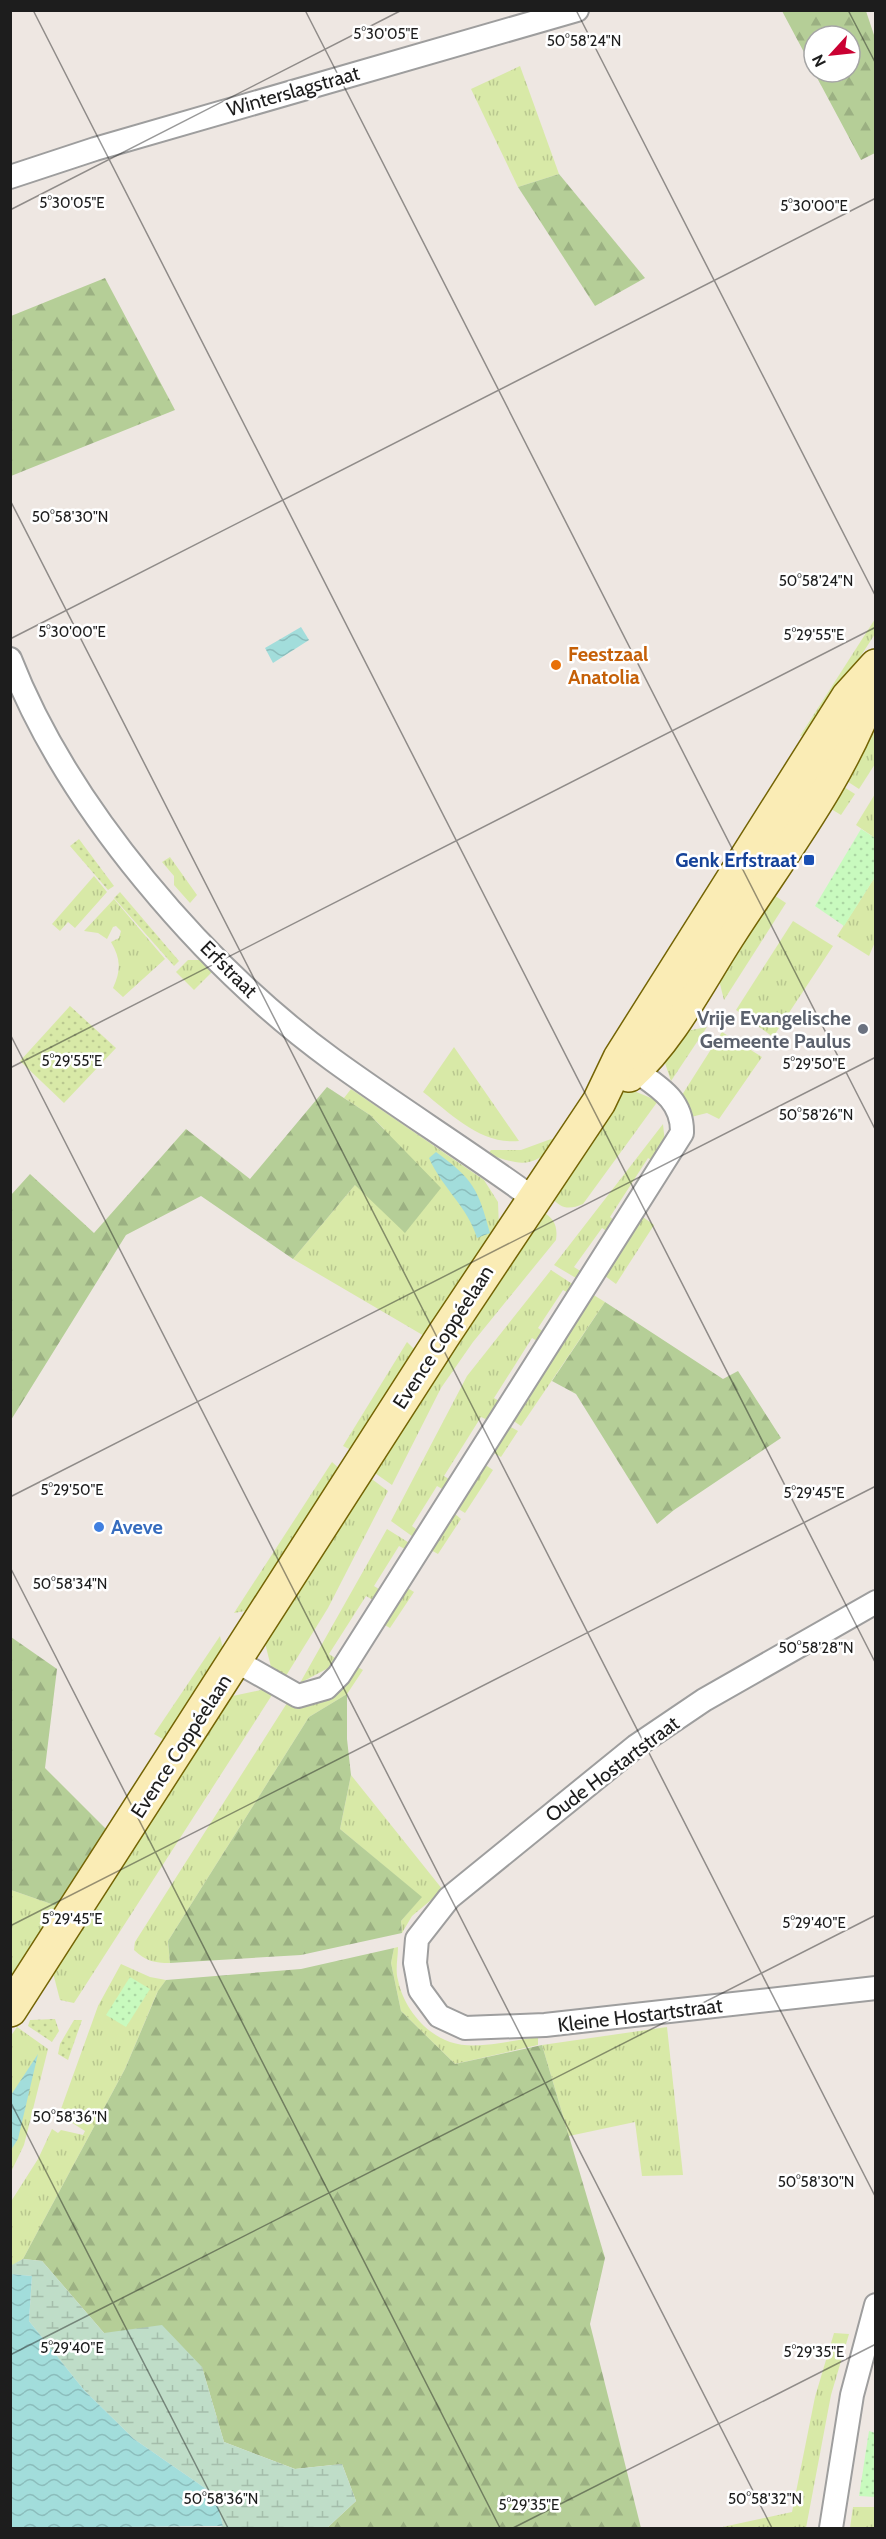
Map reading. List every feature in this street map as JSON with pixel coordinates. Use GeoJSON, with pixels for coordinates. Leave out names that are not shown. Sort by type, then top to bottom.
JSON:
{"type":"FeatureCollection","features":[{"type":"Feature","properties":{"kind":"street","name":"Winterslagstraat"},"geometry":{"type":"LineString","coordinates":[[10,177],[96,148],[577,10]]}},
{"type":"Feature","properties":{"kind":"street","name":"Erfstraat"},"geometry":{"type":"LineString","coordinates":[[10,659],[63,764],[126,856],[186,926],[242,983],[334,1060],[534,1199]]}},
{"type":"Feature","properties":{"kind":"street","name":"Evence Coppéelaan"},"geometry":{"type":"LineString","coordinates":[[10,2010],[443,1336],[599,1102],[627,1064],[866,698],[876,666]]}},
{"type":"Feature","properties":{"kind":"street"},"geometry":{"type":"LineString","coordinates":[[236,1661],[298,1696],[326,1688],[339,1675],[682,1133],[682,1121],[672,1097],[627,1064]]}},
{"type":"Feature","properties":{"kind":"street","name":"Oude Hostartstraat"},"geometry":{"type":"LineString","coordinates":[[420,1990],[415,1963],[417,1939],[449,1898],[636,1746],[704,1700],[876,1602]]}},
{"type":"Feature","properties":{"kind":"street","name":"Kleine Hostartstraat"},"geometry":{"type":"LineString","coordinates":[[420,1990],[439,2016],[465,2028],[545,2025],[876,1988]]}},
{"type":"Feature","properties":{"kind":"street"},"geometry":{"type":"LineString","coordinates":[[831,2529],[852,2396],[876,2305]]}},
{"type":"Feature","properties":{"kind":"green space"},"geometry":{"type":"Polygon","coordinates":[[[782,11],[866,11],[875,38],[875,153],[861,160],[820,84],[862,84],[862,24],[802,24],[802,48],[782,11]]]}},
{"type":"Feature","properties":{"kind":"green space"},"geometry":{"type":"Polygon","coordinates":[[[520,66],[559,174],[518,187],[471,89],[520,66]]]}},
{"type":"Feature","properties":{"kind":"green space"},"geometry":{"type":"Polygon","coordinates":[[[559,174],[645,278],[595,306],[518,187],[559,174]]]}},
{"type":"Feature","properties":{"kind":"green space"},"geometry":{"type":"Polygon","coordinates":[[[105,278],[175,410],[11,476],[11,316],[105,278]]]}},
{"type":"Feature","properties":{"kind":"green space"},"geometry":{"type":"Polygon","coordinates":[[[875,619],[875,634],[810,734],[800,736],[875,619]]]}},
{"type":"Feature","properties":{"kind":"green space"},"geometry":{"type":"Polygon","coordinates":[[[875,733],[875,764],[859,789],[839,776],[862,738],[875,733]]]}},
{"type":"Feature","properties":{"kind":"green space"},"geometry":{"type":"Polygon","coordinates":[[[836,782],[855,794],[841,815],[823,804],[836,782]]]}},
{"type":"Feature","properties":{"kind":"green space"},"geometry":{"type":"Polygon","coordinates":[[[875,794],[875,838],[856,825],[875,794]]]}},
{"type":"Feature","properties":{"kind":"green space"},"geometry":{"type":"Polygon","coordinates":[[[861,829],[875,838],[875,877],[844,926],[815,906],[861,829]]]}},
{"type":"Feature","properties":{"kind":"green space"},"geometry":{"type":"Polygon","coordinates":[[[79,839],[114,886],[108,890],[70,846],[79,839]]]}},
{"type":"Feature","properties":{"kind":"green space"},"geometry":{"type":"Polygon","coordinates":[[[170,857],[197,895],[190,903],[174,885],[174,876],[162,862],[170,857]]]}},
{"type":"Feature","properties":{"kind":"green space"},"geometry":{"type":"Polygon","coordinates":[[[94,876],[107,892],[75,928],[68,922],[60,931],[52,924],[94,876]]]}},
{"type":"Feature","properties":{"kind":"green space"},"geometry":{"type":"Polygon","coordinates":[[[875,877],[875,942],[869,956],[837,936],[875,877]]]}},
{"type":"Feature","properties":{"kind":"green space"},"geometry":{"type":"Polygon","coordinates":[[[766,890],[786,903],[724,1000],[716,968],[766,890]]]}},
{"type":"Feature","properties":{"kind":"green space"},"geometry":{"type":"Polygon","coordinates":[[[120,892],[179,961],[174,966],[114,898],[120,892]]]}},
{"type":"Feature","properties":{"kind":"green space"},"geometry":{"type":"Polygon","coordinates":[[[114,899],[165,959],[123,997],[113,988],[119,965],[111,942],[119,938],[121,931],[116,926],[113,927],[107,939],[98,933],[84,931],[114,899]]]}},
{"type":"Feature","properties":{"kind":"green space"},"geometry":{"type":"Polygon","coordinates":[[[793,921],[833,946],[773,1037],[736,1010],[793,921]]]}},
{"type":"Feature","properties":{"kind":"green space"},"geometry":{"type":"Polygon","coordinates":[[[188,960],[202,960],[212,972],[194,990],[176,972],[188,960]]]}},
{"type":"Feature","properties":{"kind":"green space"},"geometry":{"type":"Polygon","coordinates":[[[70,1006],[116,1048],[64,1103],[20,1061],[70,1006]]]}},
{"type":"Feature","properties":{"kind":"green space"},"geometry":{"type":"Polygon","coordinates":[[[707,1027],[671,1081],[663,1057],[681,1032],[707,1027]]]}},
{"type":"Feature","properties":{"kind":"green space"},"geometry":{"type":"Polygon","coordinates":[[[722,1032],[762,1057],[719,1119],[707,1113],[691,1117],[682,1095],[722,1032]]]}},
{"type":"Feature","properties":{"kind":"green space"},"geometry":{"type":"Polygon","coordinates":[[[454,1047],[519,1141],[505,1141],[479,1133],[423,1092],[454,1047]]]}},
{"type":"Feature","properties":{"kind":"green space"},"geometry":{"type":"Polygon","coordinates":[[[327,1087],[370,1115],[441,1188],[405,1233],[355,1185],[293,1259],[201,1196],[126,1235],[11,1420],[11,1195],[30,1174],[94,1233],[186,1129],[250,1179],[327,1087]]]}},
{"type":"Feature","properties":{"kind":"green space"},"geometry":{"type":"Polygon","coordinates":[[[627,1088],[658,1101],[583,1204],[569,1208],[558,1204],[551,1197],[602,1120],[627,1088]]]}},
{"type":"Feature","properties":{"kind":"green space"},"geometry":{"type":"Polygon","coordinates":[[[351,1089],[484,1180],[498,1202],[499,1228],[426,1337],[293,1259],[355,1185],[384,1129],[370,1115],[344,1098],[351,1089]]]}},
{"type":"Feature","properties":{"kind":"green space"},"geometry":{"type":"Polygon","coordinates":[[[663,1124],[665,1143],[657,1163],[648,1158],[610,1217],[618,1223],[611,1234],[602,1228],[574,1267],[585,1274],[581,1281],[554,1265],[663,1124]]]}},
{"type":"Feature","properties":{"kind":"green space"},"geometry":{"type":"Polygon","coordinates":[[[551,1139],[557,1141],[541,1157],[533,1161],[508,1161],[488,1154],[491,1150],[521,1150],[551,1139]]]}},
{"type":"Feature","properties":{"kind":"green space"},"geometry":{"type":"Polygon","coordinates":[[[542,1211],[554,1223],[556,1240],[473,1342],[441,1388],[392,1485],[372,1471],[542,1211]]]}},
{"type":"Feature","properties":{"kind":"green space"},"geometry":{"type":"Polygon","coordinates":[[[643,1217],[654,1225],[616,1284],[605,1276],[643,1217]]]}},
{"type":"Feature","properties":{"kind":"green space"},"geometry":{"type":"Polygon","coordinates":[[[551,1270],[577,1287],[572,1295],[563,1290],[538,1328],[547,1334],[541,1343],[532,1338],[494,1398],[503,1403],[490,1421],[481,1417],[444,1476],[452,1481],[446,1491],[437,1486],[412,1526],[420,1532],[416,1539],[391,1521],[467,1376],[551,1270]]]}},
{"type":"Feature","properties":{"kind":"green space"},"geometry":{"type":"Polygon","coordinates":[[[592,1294],[605,1302],[521,1426],[512,1420],[592,1294]]]}},
{"type":"Feature","properties":{"kind":"green space"},"geometry":{"type":"Polygon","coordinates":[[[605,1302],[723,1379],[738,1371],[781,1438],[674,1510],[657,1524],[576,1394],[552,1381],[605,1302]]]}},
{"type":"Feature","properties":{"kind":"green space"},"geometry":{"type":"Polygon","coordinates":[[[407,1342],[417,1352],[356,1447],[349,1449],[343,1446],[407,1342]]]}},
{"type":"Feature","properties":{"kind":"green space"},"geometry":{"type":"Polygon","coordinates":[[[509,1426],[518,1431],[501,1457],[492,1452],[509,1426]]]}},
{"type":"Feature","properties":{"kind":"green space"},"geometry":{"type":"Polygon","coordinates":[[[332,1462],[342,1471],[251,1610],[234,1613],[332,1462]]]}},
{"type":"Feature","properties":{"kind":"green space"},"geometry":{"type":"Polygon","coordinates":[[[484,1464],[493,1470],[465,1513],[457,1508],[484,1464]]]}},
{"type":"Feature","properties":{"kind":"green space"},"geometry":{"type":"Polygon","coordinates":[[[369,1477],[388,1491],[328,1608],[284,1679],[272,1671],[264,1639],[369,1477]]]}},
{"type":"Feature","properties":{"kind":"green space"},"geometry":{"type":"Polygon","coordinates":[[[454,1513],[461,1519],[438,1554],[429,1549],[454,1513]]]}},
{"type":"Feature","properties":{"kind":"green space"},"geometry":{"type":"Polygon","coordinates":[[[387,1529],[411,1544],[407,1550],[399,1546],[374,1586],[382,1591],[375,1601],[366,1596],[329,1654],[338,1660],[334,1665],[300,1683],[387,1529]]]}},
{"type":"Feature","properties":{"kind":"green space"},"geometry":{"type":"Polygon","coordinates":[[[406,1587],[414,1592],[390,1628],[383,1624],[406,1587]]]}},
{"type":"Feature","properties":{"kind":"green space"},"geometry":{"type":"Polygon","coordinates":[[[220,1636],[224,1653],[168,1742],[154,1734],[220,1636]]]}},
{"type":"Feature","properties":{"kind":"green space"},"geometry":{"type":"Polygon","coordinates":[[[11,1637],[57,1669],[45,1768],[108,1831],[60,1907],[11,1890],[11,1637]]]}},
{"type":"Feature","properties":{"kind":"green space"},"geometry":{"type":"Polygon","coordinates":[[[356,1666],[363,1670],[347,1694],[309,1717],[168,1941],[170,1963],[159,1963],[142,1957],[134,1950],[135,1942],[287,1703],[310,1704],[328,1697],[356,1666]]]}},
{"type":"Feature","properties":{"kind":"green space"},"geometry":{"type":"Polygon","coordinates":[[[266,1689],[272,1695],[74,2003],[60,2000],[52,1969],[228,1697],[266,1689]]]}},
{"type":"Feature","properties":{"kind":"green space"},"geometry":{"type":"Polygon","coordinates":[[[347,1694],[347,1739],[351,1775],[340,1829],[422,1897],[401,1921],[402,1933],[301,1955],[170,1963],[168,1941],[309,1717],[347,1694]]]}},
{"type":"Feature","properties":{"kind":"green space"},"geometry":{"type":"Polygon","coordinates":[[[351,1775],[443,1890],[412,1916],[402,1933],[401,1921],[421,1897],[340,1829],[351,1775]]]}},
{"type":"Feature","properties":{"kind":"green space"},"geometry":{"type":"Polygon","coordinates":[[[11,1890],[60,1907],[11,1986],[11,1890]]]}},
{"type":"Feature","properties":{"kind":"green space"},"geometry":{"type":"Polygon","coordinates":[[[398,1947],[397,1976],[401,1990],[410,2009],[432,2032],[450,2042],[460,2044],[494,2044],[538,2037],[538,2045],[455,2064],[401,2011],[391,1963],[394,1948],[398,1947]]]}},
{"type":"Feature","properties":{"kind":"green space"},"geometry":{"type":"Polygon","coordinates":[[[394,1948],[391,1963],[401,2011],[455,2064],[542,2045],[605,2258],[590,2324],[641,2528],[327,2528],[356,2501],[342,2464],[295,2469],[224,2442],[202,2367],[104,2333],[42,2261],[23,2259],[125,2069],[158,1991],[166,1980],[301,1969],[394,1948]]]}},
{"type":"Feature","properties":{"kind":"green space"},"geometry":{"type":"Polygon","coordinates":[[[121,1964],[150,1977],[166,1980],[157,1993],[125,2069],[23,2259],[11,2266],[10,2203],[38,2159],[52,2129],[58,2133],[61,2130],[83,2135],[85,2131],[66,2119],[68,2115],[61,2109],[98,2006],[121,1964]]]}},
{"type":"Feature","properties":{"kind":"green space"},"geometry":{"type":"Polygon","coordinates":[[[130,1977],[150,1989],[126,2027],[106,2015],[130,1977]]]}},
{"type":"Feature","properties":{"kind":"green space"},"geometry":{"type":"Polygon","coordinates":[[[55,2019],[59,2031],[52,2042],[28,2026],[30,2020],[55,2019]]]}},
{"type":"Feature","properties":{"kind":"green space"},"geometry":{"type":"Polygon","coordinates":[[[74,2020],[82,2020],[68,2060],[58,2054],[60,2044],[74,2020]]]}},
{"type":"Feature","properties":{"kind":"green space"},"geometry":{"type":"Polygon","coordinates":[[[17,2027],[48,2049],[24,2145],[11,2172],[10,2037],[17,2027]]]}},
{"type":"Feature","properties":{"kind":"green space"},"geometry":{"type":"Polygon","coordinates":[[[667,2027],[683,2175],[642,2176],[635,2122],[569,2136],[542,2045],[667,2027]]]}},
{"type":"Feature","properties":{"kind":"green space"},"geometry":{"type":"Polygon","coordinates":[[[23,2259],[42,2261],[104,2333],[162,2325],[202,2367],[224,2442],[295,2469],[342,2464],[356,2501],[327,2528],[218,2528],[223,2526],[215,2495],[134,2439],[84,2390],[29,2321],[32,2276],[11,2274],[10,2266],[23,2259]]]}},
{"type":"Feature","properties":{"kind":"green space"},"geometry":{"type":"Polygon","coordinates":[[[834,2333],[849,2334],[831,2395],[806,2528],[718,2528],[792,2512],[815,2397],[834,2333]]]}},
{"type":"Feature","properties":{"kind":"green space"},"geometry":{"type":"Polygon","coordinates":[[[869,2431],[875,2433],[875,2497],[859,2496],[869,2431]]]}},
{"type":"Feature","properties":{"kind":"green space"},"geometry":{"type":"Polygon","coordinates":[[[853,2507],[875,2507],[875,2528],[850,2528],[853,2507]]]}},
{"type":"Feature","properties":{"kind":"water"},"geometry":{"type":"Polygon","coordinates":[[[301,627],[309,640],[273,663],[265,648],[301,627]]]}},
{"type":"Feature","properties":{"kind":"water"},"geometry":{"type":"Polygon","coordinates":[[[436,1152],[459,1170],[473,1186],[490,1233],[477,1238],[468,1217],[434,1169],[429,1158],[436,1152]]]}},
{"type":"Feature","properties":{"kind":"water"},"geometry":{"type":"Polygon","coordinates":[[[38,2054],[18,2139],[11,2150],[11,2095],[38,2054]]]}},
{"type":"Feature","properties":{"kind":"water"},"geometry":{"type":"Polygon","coordinates":[[[11,2274],[32,2276],[29,2321],[84,2390],[134,2439],[215,2495],[223,2526],[11,2528],[11,2274]]]}},
{"type":"Feature","properties":{"kind":"place","name":"Feestzaal Anatolia"},"geometry":{"type":"Point","coordinates":[556,665]}},
{"type":"Feature","properties":{"kind":"place","name":"Genk Erfstraat"},"geometry":{"type":"Point","coordinates":[809,860]}},
{"type":"Feature","properties":{"kind":"place","name":"Vrije Evangelische Gemeente Paulus"},"geometry":{"type":"Point","coordinates":[863,1029]}},
{"type":"Feature","properties":{"kind":"place","name":"Aveve"},"geometry":{"type":"Point","coordinates":[99,1527]}}]}
